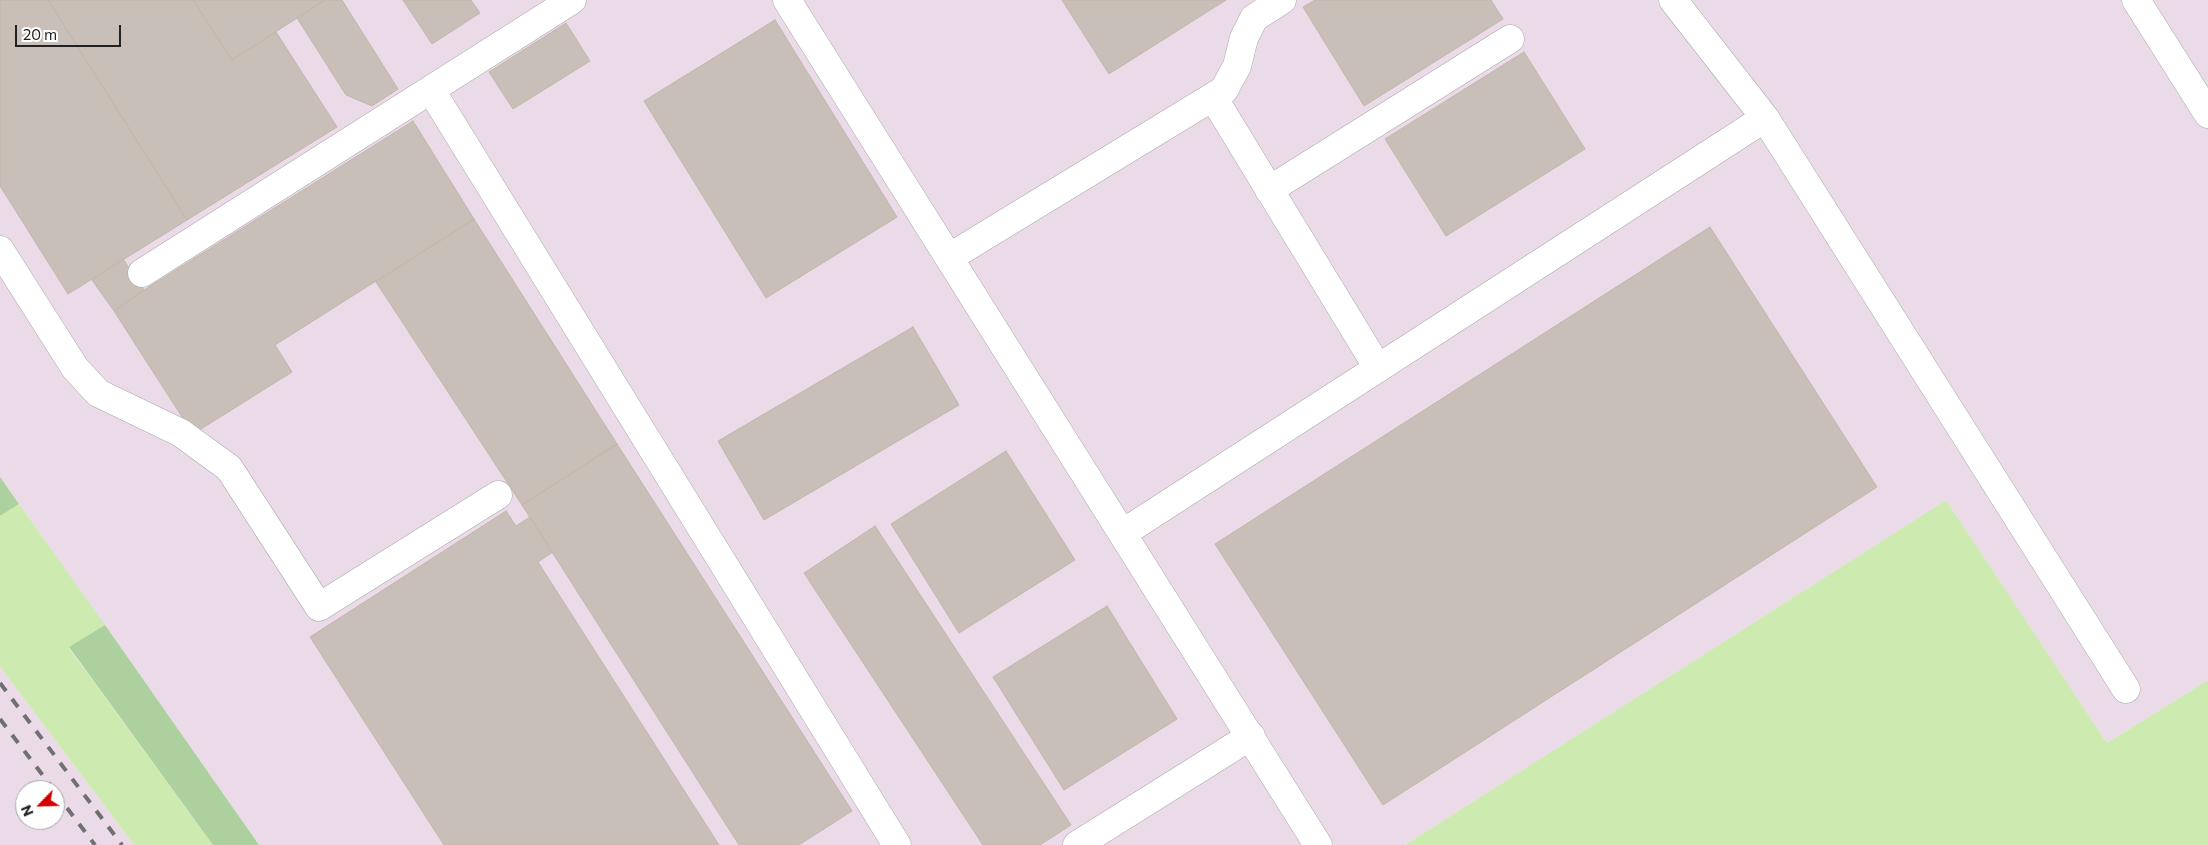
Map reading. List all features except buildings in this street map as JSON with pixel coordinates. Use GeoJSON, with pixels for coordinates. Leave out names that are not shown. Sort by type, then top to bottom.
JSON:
{"type":"FeatureCollection","features":[{"type":"Feature","properties":{"kind":"lane"},"geometry":{"type":"LineString","coordinates":[[142,273],[572,0]]}},
{"type":"Feature","properties":{"kind":"lane"},"geometry":{"type":"LineString","coordinates":[[787,0],[1318,845]]}},
{"type":"Feature","properties":{"kind":"lane"},"geometry":{"type":"LineString","coordinates":[[1673,0],[1764,118],[2126,689]]}},
{"type":"Feature","properties":{"kind":"lane"},"geometry":{"type":"LineString","coordinates":[[2136,0],[2208,114]]}},
{"type":"Feature","properties":{"kind":"lane"},"geometry":{"type":"LineString","coordinates":[[950,257],[1224,90],[1237,66],[1244,38],[1254,18],[1279,1]]}},
{"type":"Feature","properties":{"kind":"lane"},"geometry":{"type":"LineString","coordinates":[[1269,190],[1510,39]]}},
{"type":"Feature","properties":{"kind":"lane"},"geometry":{"type":"LineString","coordinates":[[431,90],[897,845]]}},
{"type":"Feature","properties":{"kind":"lane"},"geometry":{"type":"LineString","coordinates":[[1213,97],[1378,368]]}},
{"type":"Feature","properties":{"kind":"lane"},"geometry":{"type":"LineString","coordinates":[[1123,533],[1764,118]]}},
{"type":"Feature","properties":{"kind":"lane"},"geometry":{"type":"LineString","coordinates":[[0,250],[75,368],[98,393],[181,433],[229,468],[319,607],[498,496]]}},
{"type":"Feature","properties":{"kind":"lane"},"geometry":{"type":"LineString","coordinates":[[1077,845],[1251,736]]}},
{"type":"Feature","properties":{"kind":"shaded area"},"geometry":{"type":"Polygon","coordinates":[[[0,0],[2208,0],[2208,680],[2107,743],[1946,500],[1405,845],[259,845],[0,477],[0,0]]]}},
{"type":"Feature","properties":{"kind":"shaded area"},"geometry":{"type":"Polygon","coordinates":[[[0,667],[134,845],[0,845],[0,667]]]}},
{"type":"Feature","properties":{"kind":"green space"},"geometry":{"type":"Polygon","coordinates":[[[0,477],[19,504],[0,516],[0,477]]]}},
{"type":"Feature","properties":{"kind":"green space"},"geometry":{"type":"Polygon","coordinates":[[[1946,500],[2107,743],[2208,680],[2208,845],[1405,845],[1946,500]]]}},
{"type":"Feature","properties":{"kind":"green space"},"geometry":{"type":"Polygon","coordinates":[[[19,504],[105,625],[69,648],[213,845],[134,845],[0,667],[0,516],[19,504]]]}},
{"type":"Feature","properties":{"kind":"green space"},"geometry":{"type":"Polygon","coordinates":[[[105,625],[259,845],[213,845],[69,647],[105,625]]]}},
{"type":"Feature","properties":{"kind":"railway"},"geometry":{"type":"LineString","coordinates":[[0,683],[122,845]]}},
{"type":"Feature","properties":{"kind":"railway"},"geometry":{"type":"LineString","coordinates":[[0,719],[46,780]]}},
{"type":"Feature","properties":{"kind":"railway"},"geometry":{"type":"LineString","coordinates":[[65,805],[95,845]]}}]}
